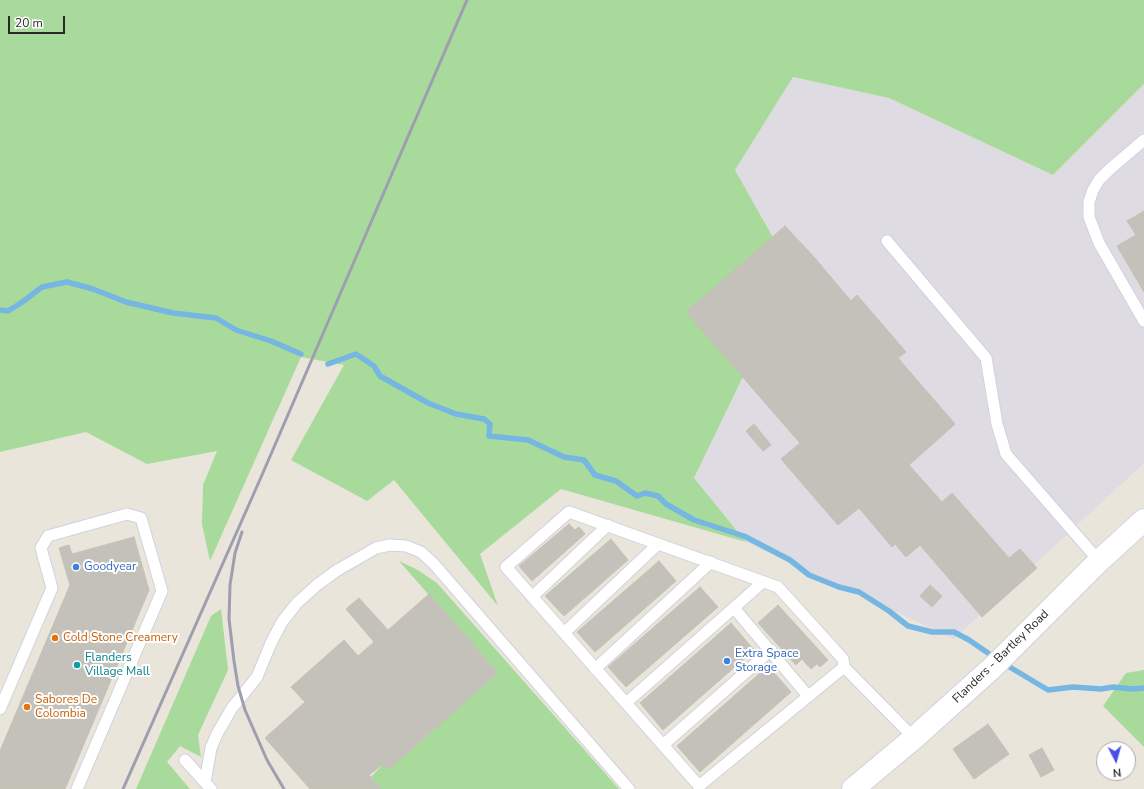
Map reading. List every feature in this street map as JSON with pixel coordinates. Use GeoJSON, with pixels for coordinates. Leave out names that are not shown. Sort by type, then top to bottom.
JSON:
{"type":"FeatureCollection","features":[{"type":"Feature","properties":{"kind":"main road","name":"Flanders - Bartley Road"},"geometry":{"type":"LineString","coordinates":[[853,789],[914,738],[993,667],[1099,561],[1144,520]]}},
{"type":"Feature","properties":{"kind":"lane"},"geometry":{"type":"LineString","coordinates":[[1144,140],[1099,180],[1093,190],[1089,202],[1089,217],[1099,243],[1144,321]]}},
{"type":"Feature","properties":{"kind":"lane"},"geometry":{"type":"LineString","coordinates":[[887,241],[986,358],[997,424],[1006,454],[1099,561]]}},
{"type":"Feature","properties":{"kind":"lane"},"geometry":{"type":"LineString","coordinates":[[844,666],[698,786],[506,567],[569,512],[778,587],[843,659],[844,666],[914,738]]}},
{"type":"Feature","properties":{"kind":"lane"},"geometry":{"type":"LineString","coordinates":[[1,705],[52,588],[41,548],[48,536],[127,514],[141,518],[162,591],[77,789]]}},
{"type":"Feature","properties":{"kind":"lane"},"geometry":{"type":"LineString","coordinates":[[532,597],[608,526]]}},
{"type":"Feature","properties":{"kind":"lane"},"geometry":{"type":"LineString","coordinates":[[564,634],[658,544]]}},
{"type":"Feature","properties":{"kind":"lane"},"geometry":{"type":"LineString","coordinates":[[208,786],[211,748],[217,734],[232,708],[257,677],[271,643],[282,622],[302,598],[316,585],[336,571],[376,548],[390,545],[406,546],[420,552],[434,564],[629,789]]}},
{"type":"Feature","properties":{"kind":"lane"},"geometry":{"type":"LineString","coordinates":[[595,670],[711,562]]}},
{"type":"Feature","properties":{"kind":"lane"},"geometry":{"type":"LineString","coordinates":[[626,703],[763,582]]}},
{"type":"Feature","properties":{"kind":"lane"},"geometry":{"type":"LineString","coordinates":[[734,608],[771,650],[808,696]]}},
{"type":"Feature","properties":{"kind":"lane"},"geometry":{"type":"LineString","coordinates":[[663,746],[771,650]]}},
{"type":"Feature","properties":{"kind":"lane"},"geometry":{"type":"LineString","coordinates":[[185,760],[208,786]]}},
{"type":"Feature","properties":{"kind":"shaded area"},"geometry":{"type":"Polygon","coordinates":[[[793,77],[889,98],[1053,175],[1144,84],[1144,463],[954,639],[746,542],[694,478],[793,273],[735,170],[793,77]]]}},
{"type":"Feature","properties":{"kind":"green space"},"geometry":{"type":"Polygon","coordinates":[[[0,0],[1144,0],[1144,84],[1053,175],[889,98],[793,77],[735,170],[793,273],[694,478],[746,542],[561,489],[480,554],[498,606],[394,480],[367,501],[291,460],[344,365],[301,357],[210,561],[202,524],[203,485],[217,451],[147,464],[86,432],[0,452],[0,0]]]}},
{"type":"Feature","properties":{"kind":"green space"},"geometry":{"type":"Polygon","coordinates":[[[399,561],[418,570],[437,583],[619,789],[381,789],[371,777],[383,764],[388,769],[498,673],[399,561]]]}},
{"type":"Feature","properties":{"kind":"green space"},"geometry":{"type":"Polygon","coordinates":[[[221,609],[228,670],[198,735],[201,757],[180,746],[167,762],[190,789],[136,789],[211,616],[221,609]]]}},
{"type":"Feature","properties":{"kind":"green space"},"geometry":{"type":"Polygon","coordinates":[[[1144,670],[1144,747],[1103,706],[1126,673],[1144,670]]]}},
{"type":"Feature","properties":{"kind":"building"},"geometry":{"type":"Polygon","coordinates":[[[1144,211],[1144,292],[1117,246],[1136,235],[1127,221],[1144,211]]]}},
{"type":"Feature","properties":{"kind":"building"},"geometry":{"type":"Polygon","coordinates":[[[785,226],[814,257],[851,301],[857,295],[906,352],[898,358],[955,424],[909,465],[942,502],[952,493],[1009,558],[1020,549],[1037,568],[982,617],[920,545],[906,557],[895,544],[892,547],[859,508],[838,525],[781,459],[800,443],[686,312],[785,226]]]}},
{"type":"Feature","properties":{"kind":"building"},"geometry":{"type":"Polygon","coordinates":[[[754,424],[771,445],[763,451],[746,431],[754,424]]]}},
{"type":"Feature","properties":{"kind":"building"},"geometry":{"type":"Polygon","coordinates":[[[569,524],[575,530],[579,527],[585,534],[532,581],[519,566],[569,524]]]}},
{"type":"Feature","properties":{"kind":"building","name":"Flanders Village Mall"},"geometry":{"type":"Polygon","coordinates":[[[134,537],[149,590],[65,789],[0,789],[0,751],[70,585],[59,548],[69,545],[72,554],[134,537]]]}},
{"type":"Feature","properties":{"kind":"building"},"geometry":{"type":"Polygon","coordinates":[[[611,539],[628,560],[564,616],[545,596],[611,539]]]}},
{"type":"Feature","properties":{"kind":"building"},"geometry":{"type":"Polygon","coordinates":[[[659,561],[676,581],[595,652],[577,632],[659,561]]]}},
{"type":"Feature","properties":{"kind":"building"},"geometry":{"type":"Polygon","coordinates":[[[930,585],[942,596],[932,607],[920,596],[930,585]]]}},
{"type":"Feature","properties":{"kind":"building"},"geometry":{"type":"Polygon","coordinates":[[[700,587],[718,607],[626,687],[608,667],[700,587]]]}},
{"type":"Feature","properties":{"kind":"building"},"geometry":{"type":"Polygon","coordinates":[[[429,594],[498,673],[388,770],[383,764],[369,775],[381,789],[310,789],[265,738],[305,702],[291,687],[344,640],[358,656],[374,642],[346,609],[359,598],[388,630],[429,594]]]}},
{"type":"Feature","properties":{"kind":"building"},"geometry":{"type":"Polygon","coordinates":[[[778,605],[828,660],[820,667],[817,664],[811,669],[802,659],[796,665],[758,623],[778,605]]]}},
{"type":"Feature","properties":{"kind":"building"},"geometry":{"type":"Polygon","coordinates":[[[731,623],[754,650],[663,730],[640,703],[731,623]]]}},
{"type":"Feature","properties":{"kind":"building"},"geometry":{"type":"Polygon","coordinates":[[[768,666],[791,692],[700,772],[677,746],[768,666]]]}},
{"type":"Feature","properties":{"kind":"building"},"geometry":{"type":"Polygon","coordinates":[[[988,724],[1009,754],[974,779],[953,749],[988,724]]]}},
{"type":"Feature","properties":{"kind":"building"},"geometry":{"type":"Polygon","coordinates":[[[1042,748],[1054,770],[1041,777],[1029,755],[1042,748]]]}},
{"type":"Feature","properties":{"kind":"waterway"},"geometry":{"type":"LineString","coordinates":[[0,310],[8,311],[42,287],[67,282],[93,289],[126,302],[173,313],[216,318],[236,330],[271,341],[301,354]]}},
{"type":"Feature","properties":{"kind":"waterway"},"geometry":{"type":"LineString","coordinates":[[328,364],[356,354],[374,366],[380,376],[428,403],[456,414],[484,419],[490,424],[489,436],[528,440],[564,457],[584,460],[595,475],[616,481],[637,496],[645,493],[658,496],[666,504],[694,520],[744,536],[790,560],[809,575],[839,587],[859,592],[889,611],[908,626],[932,632],[954,632],[988,653]]}},
{"type":"Feature","properties":{"kind":"waterway"},"geometry":{"type":"LineString","coordinates":[[1008,666],[1048,690],[1073,687],[1101,689],[1113,687],[1132,689],[1144,688]]}},
{"type":"Feature","properties":{"kind":"railway"},"geometry":{"type":"LineString","coordinates":[[123,789],[262,475],[467,0]]}},
{"type":"Feature","properties":{"kind":"railway"},"geometry":{"type":"LineString","coordinates":[[242,532],[235,553],[230,585],[229,619],[238,686],[245,710],[267,760],[284,789]]}},
{"type":"Feature","properties":{"kind":"place","name":"Goodyear"},"geometry":{"type":"Point","coordinates":[76,567]}},
{"type":"Feature","properties":{"kind":"place","name":"Cold Stone Creamery"},"geometry":{"type":"Point","coordinates":[55,638]}},
{"type":"Feature","properties":{"kind":"place","name":"Extra Space Storage"},"geometry":{"type":"Point","coordinates":[727,661]}},
{"type":"Feature","properties":{"kind":"place","name":"Flanders Village Mall"},"geometry":{"type":"Point","coordinates":[77,665]}},
{"type":"Feature","properties":{"kind":"place","name":"Sabores De Colombia"},"geometry":{"type":"Point","coordinates":[27,707]}}]}
